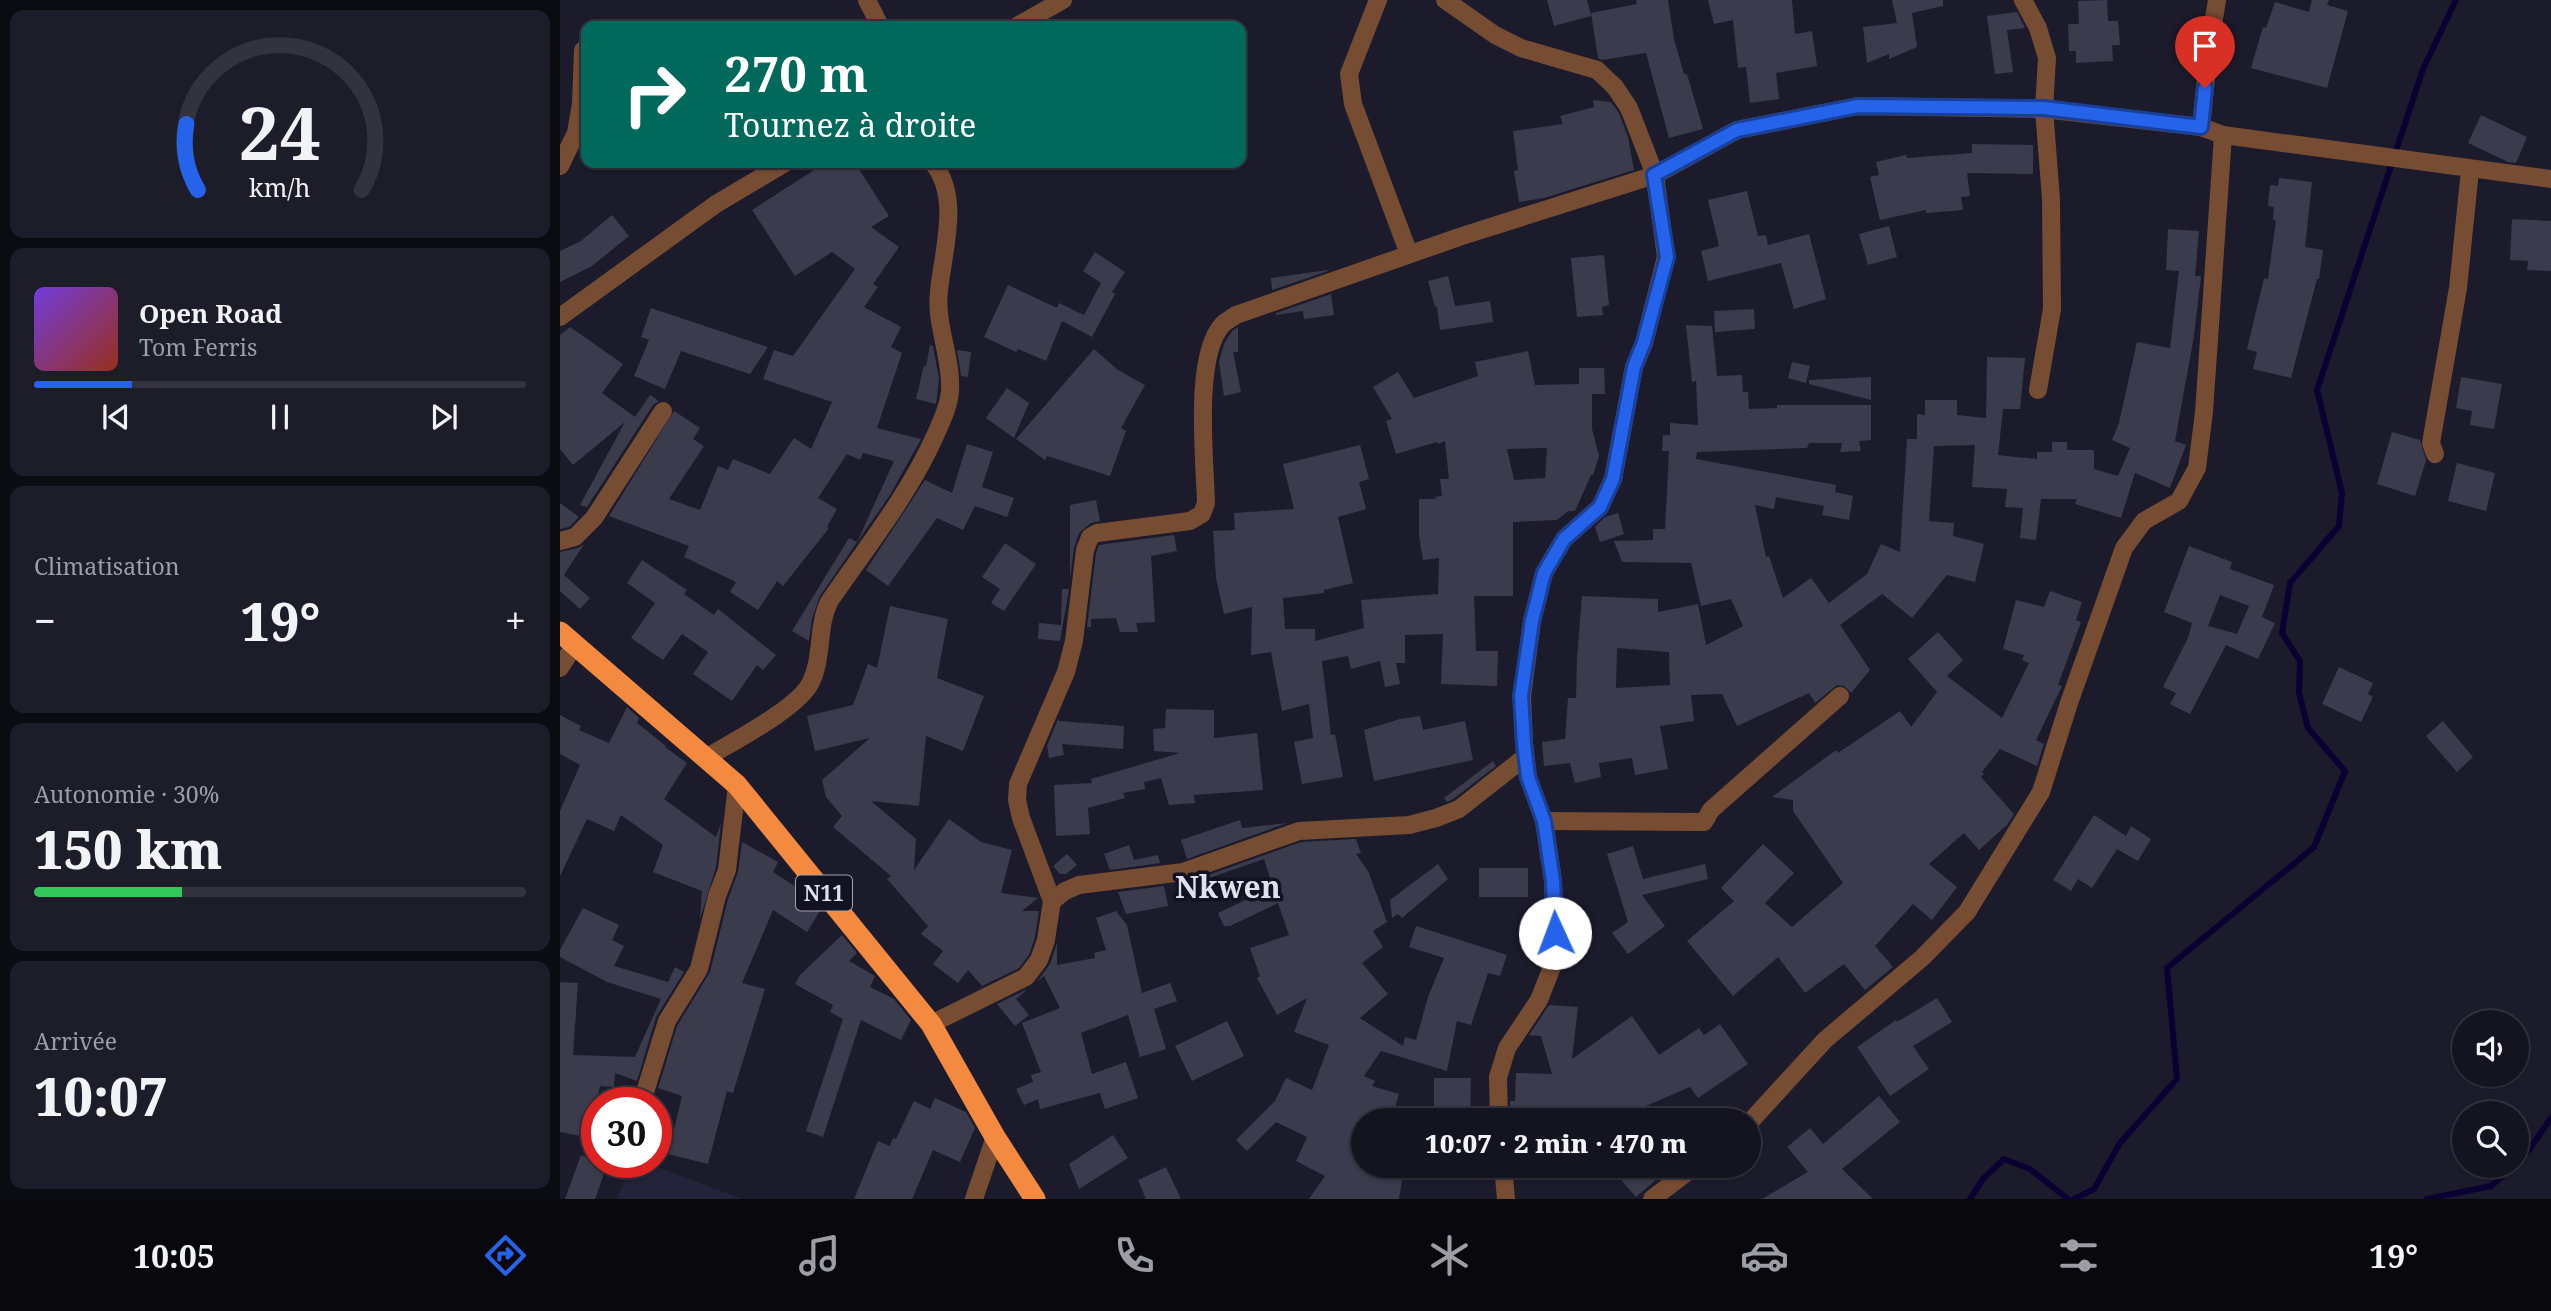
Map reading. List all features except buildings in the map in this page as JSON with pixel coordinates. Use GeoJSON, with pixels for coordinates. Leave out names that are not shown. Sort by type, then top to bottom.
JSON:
{"type":"FeatureCollection","features":[{"type":"Feature","properties":{"kind":"highway","name":"N11"},"geometry":{"type":"LineString","coordinates":[[567,639],[737,785],[931,1024],[995,1137],[1034,1199]]}},
{"type":"Feature","properties":{"kind":"street"},"geometry":{"type":"LineString","coordinates":[[867,0],[878,21]]}},
{"type":"Feature","properties":{"kind":"street"},"geometry":{"type":"LineString","coordinates":[[1026,21],[1063,0]]}},
{"type":"Feature","properties":{"kind":"street"},"geometry":{"type":"LineString","coordinates":[[1378,0],[1349,74],[1349,89],[1409,254]]}},
{"type":"Feature","properties":{"kind":"street"},"geometry":{"type":"LineString","coordinates":[[1445,0],[1495,35],[1521,48],[1597,70],[1615,87],[1629,108],[1654,175],[1667,257],[1644,342],[1634,367],[1613,479],[1600,507],[1564,539],[1544,573],[1532,621],[1521,696],[1525,757],[1528,777],[1544,821],[1553,881],[1555,933],[1552,967],[1539,1000],[1507,1048],[1498,1077],[1499,1108]]}},
{"type":"Feature","properties":{"kind":"street"},"geometry":{"type":"LineString","coordinates":[[2023,0],[2038,28],[2047,58],[2044,108],[2051,199],[2052,309],[2038,390]]}},
{"type":"Feature","properties":{"kind":"street"},"geometry":{"type":"LineString","coordinates":[[2201,127],[2217,0]]}},
{"type":"Feature","properties":{"kind":"street"},"geometry":{"type":"LineString","coordinates":[[560,166],[576,133],[581,96]]}},
{"type":"Feature","properties":{"kind":"street"},"geometry":{"type":"LineString","coordinates":[[931,1024],[1026,977],[1039,960],[1046,940],[1052,901],[1021,818],[1017,800],[1018,784],[1066,672],[1074,641],[1085,550],[1090,537],[1097,533],[1190,521],[1202,514],[1206,503],[1203,392],[1214,338],[1223,324],[1236,315],[1409,254],[1654,175],[1737,130],[1858,106],[2044,108],[2201,127],[2224,135],[2551,179]]}},
{"type":"Feature","properties":{"kind":"street"},"geometry":{"type":"LineString","coordinates":[[1761,1110],[1825,1040],[1922,958],[1968,912],[2041,792],[2069,703],[2124,548],[2144,521],[2179,501],[2197,468],[2204,412],[2224,135]]}},
{"type":"Feature","properties":{"kind":"street"},"geometry":{"type":"LineString","coordinates":[[560,317],[716,204],[777,168]]}},
{"type":"Feature","properties":{"kind":"street"},"geometry":{"type":"LineString","coordinates":[[706,758],[798,700],[811,681],[822,616],[829,602],[914,479],[944,414],[950,393],[949,370],[938,304],[948,228],[947,193],[942,174],[937,168]]}},
{"type":"Feature","properties":{"kind":"street"},"geometry":{"type":"LineString","coordinates":[[2435,454],[2431,443],[2458,288],[2470,170]]}},
{"type":"Feature","properties":{"kind":"street"},"geometry":{"type":"LineString","coordinates":[[560,541],[575,537],[593,518],[663,411]]}},
{"type":"Feature","properties":{"kind":"street"},"geometry":{"type":"LineString","coordinates":[[560,668],[567,639]]}},
{"type":"Feature","properties":{"kind":"street"},"geometry":{"type":"LineString","coordinates":[[1544,821],[1704,822],[1711,810],[1840,696]]}},
{"type":"Feature","properties":{"kind":"street"},"geometry":{"type":"LineString","coordinates":[[1052,901],[1079,885],[1184,872],[1299,831],[1409,825],[1436,818],[1459,809],[1525,757]]}},
{"type":"Feature","properties":{"kind":"street"},"geometry":{"type":"LineString","coordinates":[[647,1087],[667,1021],[699,969],[727,870],[737,785]]}},
{"type":"Feature","properties":{"kind":"street"},"geometry":{"type":"LineString","coordinates":[[974,1199],[995,1137]]}},
{"type":"Feature","properties":{"kind":"street"},"geometry":{"type":"LineString","coordinates":[[1504,1178],[1506,1199]]}},
{"type":"Feature","properties":{"kind":"street"},"geometry":{"type":"LineString","coordinates":[[1652,1199],[1679,1178]]}},
{"type":"Feature","properties":{"kind":"shaded area"},"geometry":{"type":"Polygon","coordinates":[[[672,1172],[743,1199],[617,1199],[626,1178],[672,1178],[672,1172]]]}},
{"type":"Feature","properties":{"kind":"waterway"},"geometry":{"type":"LineString","coordinates":[[2074,1199],[2094,1189],[2120,1143],[2177,1079],[2167,968],[2314,847],[2345,771],[2308,728],[2299,693],[2300,661],[2282,633],[2290,583],[2339,526],[2342,493],[2317,390],[2423,69],[2456,0]]}},
{"type":"Feature","properties":{"kind":"waterway"},"geometry":{"type":"LineString","coordinates":[[2529,1150],[2551,1118]]}},
{"type":"Feature","properties":{"kind":"waterway"},"geometry":{"type":"LineString","coordinates":[[1970,1199],[1983,1179],[2004,1159],[2030,1169],[2068,1199]]}},
{"type":"Feature","properties":{"kind":"waterway"},"geometry":{"type":"LineString","coordinates":[[2427,1199],[2491,1186],[2500,1178]]}},
{"type":"Feature","properties":{"kind":"district","name":"Nkwen"},"geometry":{"type":"Point","coordinates":[1228,886]}},
{"type":"Feature","properties":{"kind":"route"},"geometry":{"type":"LineString","coordinates":[[1555,933],[1553,881],[1544,821],[1528,777],[1521,696],[1532,621],[1544,573],[1564,539],[1600,507],[1613,479],[1634,367],[1644,342],[1667,257],[1654,175],[1737,130],[1858,106],[2044,108],[2201,127],[2205,88]]}}]}
